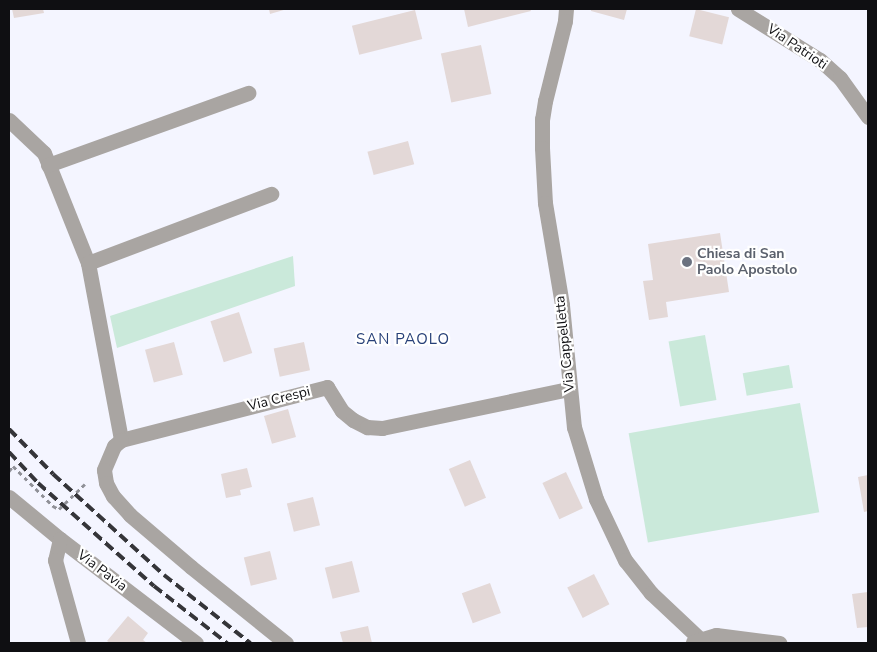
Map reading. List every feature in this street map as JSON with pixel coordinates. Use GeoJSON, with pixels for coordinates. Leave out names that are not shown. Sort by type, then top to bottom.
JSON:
{"type":"FeatureCollection","features":[{"type":"Feature","properties":{"kind":"street","name":"Via Cappelletta"},"geometry":{"type":"LineString","coordinates":[[566,9],[565,21],[542,119],[545,203],[562,305],[574,427],[596,499],[625,560],[651,593],[696,642]]}},
{"type":"Feature","properties":{"kind":"street","name":"Via Patrioti"},"geometry":{"type":"LineString","coordinates":[[738,9],[820,60],[840,78],[868,117]]}},
{"type":"Feature","properties":{"kind":"street"},"geometry":{"type":"LineString","coordinates":[[48,165],[248,93]]}},
{"type":"Feature","properties":{"kind":"street"},"geometry":{"type":"LineString","coordinates":[[9,120],[44,153],[88,264],[121,440],[114,446],[104,470],[106,483],[113,496],[130,515],[191,568],[286,643]]}},
{"type":"Feature","properties":{"kind":"street"},"geometry":{"type":"LineString","coordinates":[[88,264],[271,194]]}},
{"type":"Feature","properties":{"kind":"street","name":"Via Crespi"},"geometry":{"type":"LineString","coordinates":[[121,440],[327,387],[342,410],[353,420],[367,427],[382,428],[569,389]]}},
{"type":"Feature","properties":{"kind":"street","name":"Via Pavia"},"geometry":{"type":"LineString","coordinates":[[11,502],[196,643]]}},
{"type":"Feature","properties":{"kind":"street"},"geometry":{"type":"LineString","coordinates":[[60,539],[55,560],[78,643]]}},
{"type":"Feature","properties":{"kind":"street"},"geometry":{"type":"LineString","coordinates":[[696,642],[716,635],[779,643]]}},
{"type":"Feature","properties":{"kind":"path"},"geometry":{"type":"LineString","coordinates":[[9,471],[13,466],[53,506],[59,509],[85,484]]}},
{"type":"Feature","properties":{"kind":"green space"},"geometry":{"type":"Polygon","coordinates":[[[293,256],[295,286],[117,348],[110,316],[293,256]]]}},
{"type":"Feature","properties":{"kind":"green space"},"geometry":{"type":"Polygon","coordinates":[[[705,335],[716,400],[680,406],[669,341],[705,335]]]}},
{"type":"Feature","properties":{"kind":"green space"},"geometry":{"type":"Polygon","coordinates":[[[789,365],[793,388],[747,396],[743,373],[789,365]]]}},
{"type":"Feature","properties":{"kind":"green space"},"geometry":{"type":"Polygon","coordinates":[[[800,403],[819,512],[648,543],[629,433],[800,403]]]}},
{"type":"Feature","properties":{"kind":"building"},"geometry":{"type":"Polygon","coordinates":[[[12,9],[43,9],[44,13],[14,18],[12,9]]]}},
{"type":"Feature","properties":{"kind":"building"},"geometry":{"type":"Polygon","coordinates":[[[269,9],[287,9],[270,14],[269,9]]]}},
{"type":"Feature","properties":{"kind":"building"},"geometry":{"type":"Polygon","coordinates":[[[464,9],[530,9],[531,11],[468,27],[464,9]]]}},
{"type":"Feature","properties":{"kind":"building"},"geometry":{"type":"Polygon","coordinates":[[[591,9],[627,9],[624,20],[591,11],[591,9]]]}},
{"type":"Feature","properties":{"kind":"building"},"geometry":{"type":"Polygon","coordinates":[[[696,9],[729,17],[722,44],[689,36],[696,9]]]}},
{"type":"Feature","properties":{"kind":"building"},"geometry":{"type":"Polygon","coordinates":[[[415,10],[422,39],[359,55],[352,26],[415,10]]]}},
{"type":"Feature","properties":{"kind":"building"},"geometry":{"type":"Polygon","coordinates":[[[481,45],[491,94],[451,102],[441,54],[481,45]]]}},
{"type":"Feature","properties":{"kind":"building"},"geometry":{"type":"Polygon","coordinates":[[[408,141],[414,164],[374,175],[367,152],[408,141]]]}},
{"type":"Feature","properties":{"kind":"building","name":"Chiesa di San Paolo Apostolo"},"geometry":{"type":"Polygon","coordinates":[[[720,233],[729,292],[666,302],[668,317],[649,320],[643,281],[653,280],[648,244],[720,233]]]}},
{"type":"Feature","properties":{"kind":"building"},"geometry":{"type":"Polygon","coordinates":[[[239,312],[252,353],[224,362],[210,321],[239,312]]]}},
{"type":"Feature","properties":{"kind":"building"},"geometry":{"type":"Polygon","coordinates":[[[174,342],[183,375],[154,383],[145,350],[174,342]]]}},
{"type":"Feature","properties":{"kind":"building"},"geometry":{"type":"Polygon","coordinates":[[[304,342],[310,370],[280,377],[274,348],[304,342]]]}},
{"type":"Feature","properties":{"kind":"building"},"geometry":{"type":"Polygon","coordinates":[[[288,409],[296,437],[272,444],[264,416],[288,409]]]}},
{"type":"Feature","properties":{"kind":"building"},"geometry":{"type":"Polygon","coordinates":[[[470,460],[486,498],[465,507],[449,469],[470,460]]]}},
{"type":"Feature","properties":{"kind":"building"},"geometry":{"type":"Polygon","coordinates":[[[247,468],[252,487],[240,490],[241,495],[226,498],[221,474],[247,468]]]}},
{"type":"Feature","properties":{"kind":"building"},"geometry":{"type":"Polygon","coordinates":[[[566,472],[583,508],[559,519],[542,483],[566,472]]]}},
{"type":"Feature","properties":{"kind":"building"},"geometry":{"type":"Polygon","coordinates":[[[868,475],[868,511],[864,512],[858,477],[868,475]]]}},
{"type":"Feature","properties":{"kind":"building"},"geometry":{"type":"Polygon","coordinates":[[[313,497],[320,525],[294,532],[287,504],[313,497]]]}},
{"type":"Feature","properties":{"kind":"building"},"geometry":{"type":"Polygon","coordinates":[[[270,551],[277,579],[251,586],[244,558],[270,551]]]}},
{"type":"Feature","properties":{"kind":"building"},"geometry":{"type":"Polygon","coordinates":[[[352,561],[360,592],[333,599],[325,568],[352,561]]]}},
{"type":"Feature","properties":{"kind":"building"},"geometry":{"type":"Polygon","coordinates":[[[594,574],[609,604],[583,618],[567,588],[594,574]]]}},
{"type":"Feature","properties":{"kind":"building"},"geometry":{"type":"Polygon","coordinates":[[[490,583],[501,613],[473,623],[462,593],[490,583]]]}},
{"type":"Feature","properties":{"kind":"building"},"geometry":{"type":"Polygon","coordinates":[[[868,592],[868,627],[857,628],[852,594],[868,592]]]}},
{"type":"Feature","properties":{"kind":"building"},"geometry":{"type":"Polygon","coordinates":[[[128,616],[148,633],[143,640],[147,643],[110,643],[107,641],[128,616]]]}},
{"type":"Feature","properties":{"kind":"building"},"geometry":{"type":"Polygon","coordinates":[[[368,626],[372,643],[343,643],[340,632],[368,626]]]}},
{"type":"Feature","properties":{"kind":"railway"},"geometry":{"type":"LineString","coordinates":[[9,429],[53,474],[164,575],[250,643]]}},
{"type":"Feature","properties":{"kind":"railway"},"geometry":{"type":"LineString","coordinates":[[9,452],[38,483],[154,586],[227,643]]}},
{"type":"Feature","properties":{"kind":"place","name":"Chiesa di San Paolo Apostolo"},"geometry":{"type":"Point","coordinates":[687,262]}},
{"type":"Feature","properties":{"kind":"district","name":"SAN PAOLO"},"geometry":{"type":"Point","coordinates":[403,340]}}]}
